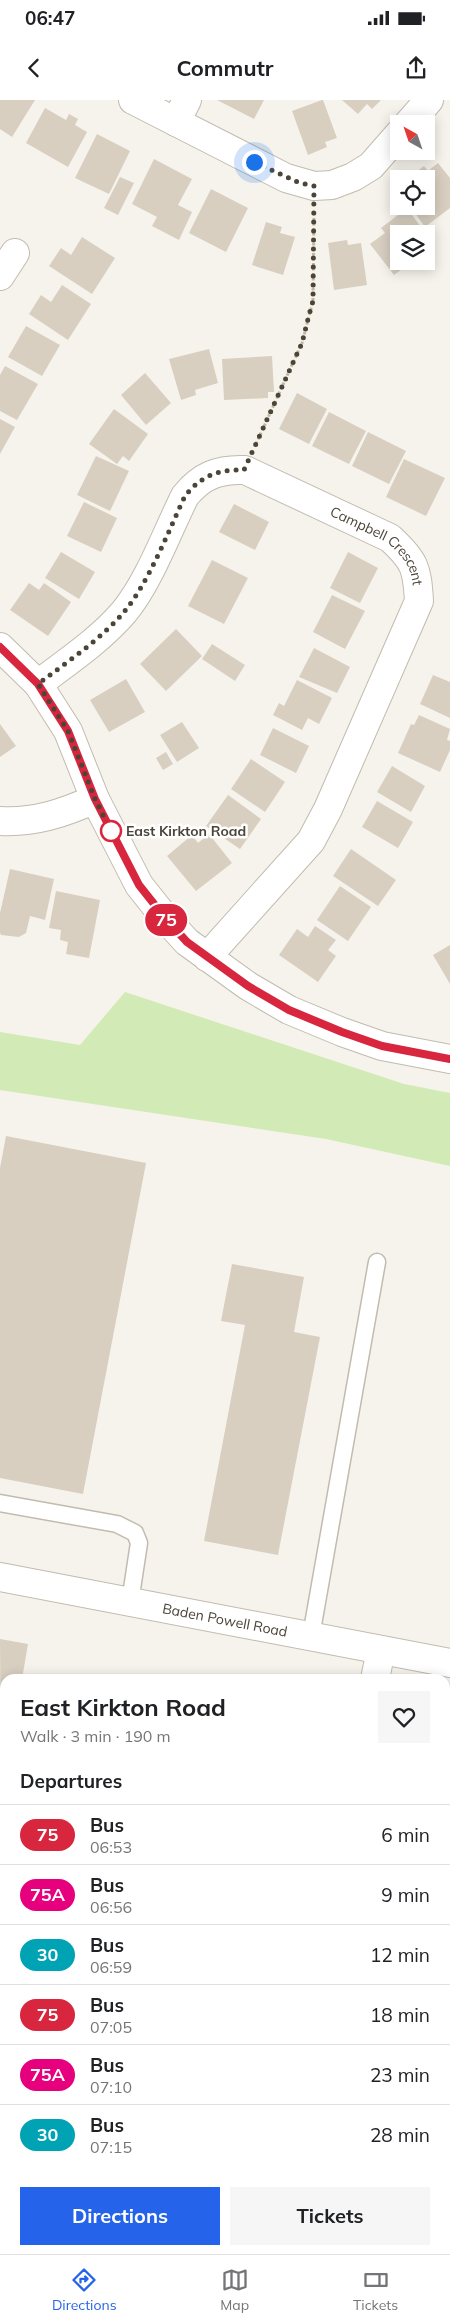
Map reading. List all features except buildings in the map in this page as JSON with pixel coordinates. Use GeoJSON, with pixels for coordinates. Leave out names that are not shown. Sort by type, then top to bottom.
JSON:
{"type":"FeatureCollection","features":[{"type":"Feature","properties":{"kind":"street"},"geometry":{"type":"LineString","coordinates":[[133,100],[181,111],[286,178],[314,186],[332,185],[353,177],[371,166],[390,144]]}},
{"type":"Feature","properties":{"kind":"street"},"geometry":{"type":"LineString","coordinates":[[416,115],[429,100]]}},
{"type":"Feature","properties":{"kind":"street"},"geometry":{"type":"LineString","coordinates":[[0,276],[15,253]]}},
{"type":"Feature","properties":{"kind":"street","name":"Campbell Crescent"},"geometry":{"type":"LineString","coordinates":[[38,684],[98,636],[124,612],[140,587],[185,496],[195,484],[210,474],[228,469],[244,470],[390,538],[403,550],[414,565],[419,601],[328,809],[311,841],[207,958]]}},
{"type":"Feature","properties":{"kind":"street"},"geometry":{"type":"LineString","coordinates":[[0,647],[38,684],[68,731],[95,799],[139,885],[187,942],[248,986],[289,1010],[382,1046],[450,1059]]}},
{"type":"Feature","properties":{"kind":"street"},"geometry":{"type":"LineString","coordinates":[[0,821],[22,822],[49,816],[95,799]]}},
{"type":"Feature","properties":{"kind":"street","name":"Baden Powell Road"},"geometry":{"type":"LineString","coordinates":[[0,1577],[450,1663]]}},
{"type":"Feature","properties":{"kind":"street"},"geometry":{"type":"LineString","coordinates":[[376,1674],[381,1650]]}},
{"type":"Feature","properties":{"kind":"lane"},"geometry":{"type":"LineString","coordinates":[[311,1636],[377,1262]]}},
{"type":"Feature","properties":{"kind":"lane"},"geometry":{"type":"LineString","coordinates":[[0,1503],[117,1524],[135,1534],[139,1543],[130,1602]]}},
{"type":"Feature","properties":{"kind":"path"},"geometry":{"type":"LineString","coordinates":[[244,470],[302,343],[307,326],[313,301],[314,186]]}},
{"type":"Feature","properties":{"kind":"green space"},"geometry":{"type":"Polygon","coordinates":[[[125,992],[404,1084],[450,1093],[450,1166],[326,1139],[0,1090],[0,1032],[80,1045],[125,992]]]}},
{"type":"Feature","properties":{"kind":"bus line","name":"75"},"geometry":{"type":"LineString","coordinates":[[0,647],[38,684],[68,731],[95,799],[139,885],[187,942],[248,986],[289,1010],[382,1046],[450,1059]]}},
{"type":"Feature","properties":{"kind":"place","name":"East Kirkton Road"},"geometry":{"type":"Point","coordinates":[111,831]}},
{"type":"Feature","properties":{"kind":"route"},"geometry":{"type":"LineString","coordinates":[[111,831],[95,799],[68,731],[38,684],[98,636],[124,612],[140,587],[185,496],[195,484],[210,474],[228,469],[244,470],[302,343],[313,301],[314,186],[286,178],[254,162]]}}]}
